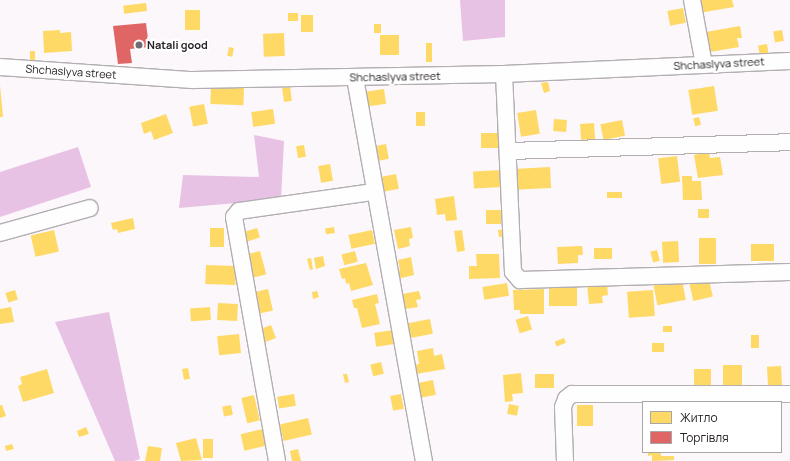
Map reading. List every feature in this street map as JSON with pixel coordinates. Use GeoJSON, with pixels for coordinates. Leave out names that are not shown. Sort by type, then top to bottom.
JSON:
{"type":"FeatureCollection","features":[{"type":"Feature","properties":{"kind":"street"},"geometry":{"type":"LineString","coordinates":[[692,0],[704,65]]}},
{"type":"Feature","properties":{"kind":"street","name":"Shchaslyva street"},"geometry":{"type":"LineString","coordinates":[[0,67],[193,80],[504,74],[790,61]]}},
{"type":"Feature","properties":{"kind":"street"},"geometry":{"type":"LineString","coordinates":[[504,74],[509,150],[513,272],[520,280],[790,272]]}},
{"type":"Feature","properties":{"kind":"street"},"geometry":{"type":"LineString","coordinates":[[355,78],[373,192],[424,461]]}},
{"type":"Feature","properties":{"kind":"street"},"geometry":{"type":"LineString","coordinates":[[509,150],[790,142]]}},
{"type":"Feature","properties":{"kind":"street"},"geometry":{"type":"LineString","coordinates":[[277,461],[234,217],[239,211],[373,192]]}},
{"type":"Feature","properties":{"kind":"street"},"geometry":{"type":"LineString","coordinates":[[0,233],[90,208]]}},
{"type":"Feature","properties":{"kind":"street"},"geometry":{"type":"LineString","coordinates":[[565,461],[563,407],[566,399],[572,394],[790,394]]}},
{"type":"Feature","properties":{"kind":"shaded area"},"geometry":{"type":"Polygon","coordinates":[[[460,0],[505,0],[505,37],[463,41],[460,0]]]}},
{"type":"Feature","properties":{"kind":"shaded area"},"geometry":{"type":"Polygon","coordinates":[[[254,135],[284,141],[281,199],[179,208],[183,175],[259,177],[254,135]]]}},
{"type":"Feature","properties":{"kind":"shaded area"},"geometry":{"type":"Polygon","coordinates":[[[78,147],[91,187],[0,217],[0,172],[78,147]]]}},
{"type":"Feature","properties":{"kind":"shaded area"},"geometry":{"type":"Polygon","coordinates":[[[109,312],[140,459],[134,461],[115,461],[55,322],[109,312]]]}},
{"type":"Feature","properties":{"kind":"building: Житло"},"geometry":{"type":"Polygon","coordinates":[[[697,0],[732,0],[734,7],[699,13],[697,0]]]}},
{"type":"Feature","properties":{"kind":"building: Житло"},"geometry":{"type":"Polygon","coordinates":[[[146,3],[147,11],[124,14],[123,6],[146,3]]]}},
{"type":"Feature","properties":{"kind":"building: Житло"},"geometry":{"type":"Polygon","coordinates":[[[683,8],[686,23],[670,26],[667,11],[683,8]]]}},
{"type":"Feature","properties":{"kind":"building: Житло"},"geometry":{"type":"Polygon","coordinates":[[[185,10],[200,10],[200,30],[185,30],[185,10]]]}},
{"type":"Feature","properties":{"kind":"building: Житло"},"geometry":{"type":"Polygon","coordinates":[[[288,13],[298,13],[298,21],[288,21],[288,13]]]}},
{"type":"Feature","properties":{"kind":"building: Житло"},"geometry":{"type":"Polygon","coordinates":[[[301,15],[313,15],[313,32],[301,32],[301,15]]]}},
{"type":"Feature","properties":{"kind":"building: Житло"},"geometry":{"type":"Polygon","coordinates":[[[374,24],[381,24],[381,33],[374,33],[374,24]]]}},
{"type":"Feature","properties":{"kind":"building: Житло"},"geometry":{"type":"Polygon","coordinates":[[[740,26],[742,38],[737,38],[739,47],[710,52],[706,32],[740,26]]]}},
{"type":"Feature","properties":{"kind":"building: Житло"},"geometry":{"type":"Polygon","coordinates":[[[60,30],[60,33],[71,32],[72,51],[44,53],[43,31],[60,30]]]}},
{"type":"Feature","properties":{"kind":"building: Житло"},"geometry":{"type":"Polygon","coordinates":[[[782,30],[784,41],[775,42],[773,32],[782,30]]]}},
{"type":"Feature","properties":{"kind":"building: Житло"},"geometry":{"type":"Polygon","coordinates":[[[284,33],[285,56],[264,57],[263,34],[284,33]]]}},
{"type":"Feature","properties":{"kind":"building: Житло"},"geometry":{"type":"Polygon","coordinates":[[[380,35],[399,35],[399,55],[380,55],[380,35]]]}},
{"type":"Feature","properties":{"kind":"building: Житло"},"geometry":{"type":"Polygon","coordinates":[[[426,43],[432,43],[432,62],[426,62],[426,43]]]}},
{"type":"Feature","properties":{"kind":"building: Житло"},"geometry":{"type":"Polygon","coordinates":[[[767,44],[769,56],[760,57],[758,45],[767,44]]]}},
{"type":"Feature","properties":{"kind":"building: Житло"},"geometry":{"type":"Polygon","coordinates":[[[229,47],[234,48],[232,57],[227,56],[229,47]]]}},
{"type":"Feature","properties":{"kind":"building: Житло"},"geometry":{"type":"Polygon","coordinates":[[[30,51],[35,51],[35,61],[30,61],[30,51]]]}},
{"type":"Feature","properties":{"kind":"building: Житло"},"geometry":{"type":"Polygon","coordinates":[[[548,82],[550,91],[544,93],[541,83],[548,82]]]}},
{"type":"Feature","properties":{"kind":"building: Житло"},"geometry":{"type":"Polygon","coordinates":[[[0,85],[3,117],[0,117],[0,85]]]}},
{"type":"Feature","properties":{"kind":"building: Житло"},"geometry":{"type":"Polygon","coordinates":[[[211,86],[244,87],[243,105],[210,104],[211,86]]]}},
{"type":"Feature","properties":{"kind":"building: Житло"},"geometry":{"type":"Polygon","coordinates":[[[714,86],[718,111],[692,115],[688,90],[714,86]]]}},
{"type":"Feature","properties":{"kind":"building: Житло"},"geometry":{"type":"Polygon","coordinates":[[[290,87],[292,101],[284,102],[282,88],[290,87]]]}},
{"type":"Feature","properties":{"kind":"building: Житло"},"geometry":{"type":"Polygon","coordinates":[[[384,89],[386,104],[367,106],[365,92],[384,89]]]}},
{"type":"Feature","properties":{"kind":"building: Житло"},"geometry":{"type":"Polygon","coordinates":[[[204,104],[208,124],[193,126],[189,107],[204,104]]]}},
{"type":"Feature","properties":{"kind":"building: Житло"},"geometry":{"type":"Polygon","coordinates":[[[273,109],[275,124],[253,127],[251,112],[273,109]]]}},
{"type":"Feature","properties":{"kind":"building: Житло"},"geometry":{"type":"Polygon","coordinates":[[[536,110],[540,134],[521,137],[517,113],[536,110]]]}},
{"type":"Feature","properties":{"kind":"building: Житло"},"geometry":{"type":"Polygon","coordinates":[[[416,112],[425,112],[425,126],[416,126],[416,112]]]}},
{"type":"Feature","properties":{"kind":"building: Житло"},"geometry":{"type":"Polygon","coordinates":[[[166,114],[173,133],[154,140],[151,131],[144,134],[141,123],[166,114]]]}},
{"type":"Feature","properties":{"kind":"building: Житло"},"geometry":{"type":"Polygon","coordinates":[[[699,117],[701,125],[695,126],[693,118],[699,117]]]}},
{"type":"Feature","properties":{"kind":"building: Житло"},"geometry":{"type":"Polygon","coordinates":[[[554,119],[567,120],[566,132],[553,131],[554,119]]]}},
{"type":"Feature","properties":{"kind":"building: Житло"},"geometry":{"type":"Polygon","coordinates":[[[622,120],[625,136],[603,140],[600,124],[622,120]]]}},
{"type":"Feature","properties":{"kind":"building: Житло"},"geometry":{"type":"Polygon","coordinates":[[[594,123],[595,139],[581,140],[580,124],[594,123]]]}},
{"type":"Feature","properties":{"kind":"building: Житло"},"geometry":{"type":"Polygon","coordinates":[[[481,133],[502,133],[502,148],[481,148],[481,133]]]}},
{"type":"Feature","properties":{"kind":"building: Житло"},"geometry":{"type":"Polygon","coordinates":[[[386,144],[389,159],[375,161],[372,147],[386,144]]]}},
{"type":"Feature","properties":{"kind":"building: Житло"},"geometry":{"type":"Polygon","coordinates":[[[304,145],[306,157],[298,158],[296,146],[304,145]]]}},
{"type":"Feature","properties":{"kind":"building: Житло"},"geometry":{"type":"Polygon","coordinates":[[[709,152],[710,158],[720,157],[723,175],[698,178],[694,155],[709,152]]]}},
{"type":"Feature","properties":{"kind":"building: Житло"},"geometry":{"type":"Polygon","coordinates":[[[677,156],[680,182],[661,184],[658,158],[677,156]]]}},
{"type":"Feature","properties":{"kind":"building: Житло"},"geometry":{"type":"Polygon","coordinates":[[[330,164],[333,181],[321,183],[318,166],[330,164]]]}},
{"type":"Feature","properties":{"kind":"building: Житло"},"geometry":{"type":"Polygon","coordinates":[[[550,167],[551,188],[515,190],[514,169],[550,167]]]}},
{"type":"Feature","properties":{"kind":"building: Житло"},"geometry":{"type":"Polygon","coordinates":[[[502,170],[503,187],[474,188],[473,172],[502,170]]]}},
{"type":"Feature","properties":{"kind":"building: Житло"},"geometry":{"type":"Polygon","coordinates":[[[396,174],[399,189],[378,193],[375,178],[396,174]]]}},
{"type":"Feature","properties":{"kind":"building: Житло"},"geometry":{"type":"Polygon","coordinates":[[[682,176],[692,176],[692,181],[701,181],[702,200],[683,200],[682,176]]]}},
{"type":"Feature","properties":{"kind":"building: Житло"},"geometry":{"type":"Polygon","coordinates":[[[607,192],[622,192],[622,198],[607,198],[607,192]]]}},
{"type":"Feature","properties":{"kind":"building: Житло"},"geometry":{"type":"Polygon","coordinates":[[[454,196],[457,220],[446,221],[445,214],[437,215],[435,199],[454,196]]]}},
{"type":"Feature","properties":{"kind":"building: Житло"},"geometry":{"type":"Polygon","coordinates":[[[698,209],[709,209],[709,218],[698,218],[698,209]]]}},
{"type":"Feature","properties":{"kind":"building: Житло"},"geometry":{"type":"Polygon","coordinates":[[[486,210],[501,210],[501,224],[486,224],[486,210]]]}},
{"type":"Feature","properties":{"kind":"building: Житло"},"geometry":{"type":"Polygon","coordinates":[[[133,218],[135,229],[118,233],[117,229],[113,230],[111,223],[133,218]]]}},
{"type":"Feature","properties":{"kind":"building: Житло"},"geometry":{"type":"Polygon","coordinates":[[[334,227],[335,233],[326,234],[325,228],[334,227]]]}},
{"type":"Feature","properties":{"kind":"building: Житло"},"geometry":{"type":"Polygon","coordinates":[[[411,227],[413,238],[409,239],[410,246],[398,249],[394,230],[411,227]]]}},
{"type":"Feature","properties":{"kind":"building: Житло"},"geometry":{"type":"Polygon","coordinates":[[[210,228],[224,228],[224,247],[210,247],[210,228]]]}},
{"type":"Feature","properties":{"kind":"building: Житло"},"geometry":{"type":"Polygon","coordinates":[[[257,228],[260,238],[247,242],[244,232],[257,228]]]}},
{"type":"Feature","properties":{"kind":"building: Житло"},"geometry":{"type":"Polygon","coordinates":[[[506,229],[508,236],[499,237],[498,230],[506,229]]]}},
{"type":"Feature","properties":{"kind":"building: Житло"},"geometry":{"type":"Polygon","coordinates":[[[54,230],[59,251],[36,257],[31,235],[54,230]]]}},
{"type":"Feature","properties":{"kind":"building: Житло"},"geometry":{"type":"Polygon","coordinates":[[[372,230],[375,244],[351,249],[349,235],[372,230]]]}},
{"type":"Feature","properties":{"kind":"building: Житло"},"geometry":{"type":"Polygon","coordinates":[[[462,230],[465,251],[457,252],[454,231],[462,230]]]}},
{"type":"Feature","properties":{"kind":"building: Житло"},"geometry":{"type":"Polygon","coordinates":[[[699,238],[716,238],[716,264],[699,264],[699,238]]]}},
{"type":"Feature","properties":{"kind":"building: Житло"},"geometry":{"type":"Polygon","coordinates":[[[678,241],[679,262],[663,263],[662,242],[678,241]]]}},
{"type":"Feature","properties":{"kind":"building: Житло"},"geometry":{"type":"Polygon","coordinates":[[[751,244],[774,244],[774,261],[751,261],[751,244]]]}},
{"type":"Feature","properties":{"kind":"building: Житло"},"geometry":{"type":"Polygon","coordinates":[[[582,246],[583,255],[578,255],[578,263],[558,264],[557,247],[582,246]]]}},
{"type":"Feature","properties":{"kind":"building: Житло"},"geometry":{"type":"Polygon","coordinates":[[[594,248],[612,248],[612,259],[594,259],[594,248]]]}},
{"type":"Feature","properties":{"kind":"building: Житло"},"geometry":{"type":"Polygon","coordinates":[[[657,250],[660,261],[653,262],[650,252],[657,250]]]}},
{"type":"Feature","properties":{"kind":"building: Житло"},"geometry":{"type":"Polygon","coordinates":[[[260,251],[266,274],[254,278],[247,254],[260,251]]]}},
{"type":"Feature","properties":{"kind":"building: Житло"},"geometry":{"type":"Polygon","coordinates":[[[355,251],[358,262],[344,265],[341,255],[355,251]]]}},
{"type":"Feature","properties":{"kind":"building: Житло"},"geometry":{"type":"Polygon","coordinates":[[[476,254],[499,254],[500,278],[469,279],[469,266],[477,266],[476,254]]]}},
{"type":"Feature","properties":{"kind":"building: Житло"},"geometry":{"type":"Polygon","coordinates":[[[323,256],[325,266],[316,269],[314,258],[323,256]]]}},
{"type":"Feature","properties":{"kind":"building: Житло"},"geometry":{"type":"Polygon","coordinates":[[[411,257],[414,275],[397,279],[395,271],[400,270],[398,260],[411,257]]]}},
{"type":"Feature","properties":{"kind":"building: Житло"},"geometry":{"type":"Polygon","coordinates":[[[311,258],[313,269],[310,270],[307,259],[311,258]]]}},
{"type":"Feature","properties":{"kind":"building: Житло"},"geometry":{"type":"Polygon","coordinates":[[[366,263],[373,285],[351,291],[349,283],[346,284],[345,278],[342,279],[339,269],[366,263]]]}},
{"type":"Feature","properties":{"kind":"building: Житло"},"geometry":{"type":"Polygon","coordinates":[[[206,265],[236,266],[235,285],[205,284],[206,265]]]}},
{"type":"Feature","properties":{"kind":"building: Житло"},"geometry":{"type":"Polygon","coordinates":[[[682,280],[686,300],[657,305],[654,286],[682,280]]]}},
{"type":"Feature","properties":{"kind":"building: Житло"},"geometry":{"type":"Polygon","coordinates":[[[709,280],[713,297],[693,301],[690,284],[709,280]]]}},
{"type":"Feature","properties":{"kind":"building: Житло"},"geometry":{"type":"Polygon","coordinates":[[[507,283],[509,296],[484,300],[482,287],[507,283]]]}},
{"type":"Feature","properties":{"kind":"building: Житло"},"geometry":{"type":"Polygon","coordinates":[[[549,283],[577,283],[577,306],[549,306],[549,283]]]}},
{"type":"Feature","properties":{"kind":"building: Житло"},"geometry":{"type":"Polygon","coordinates":[[[607,283],[608,295],[602,296],[603,303],[589,304],[587,284],[607,283]]]}},
{"type":"Feature","properties":{"kind":"building: Житло"},"geometry":{"type":"Polygon","coordinates":[[[268,289],[273,310],[258,314],[253,292],[268,289]]]}},
{"type":"Feature","properties":{"kind":"building: Житло"},"geometry":{"type":"Polygon","coordinates":[[[544,289],[544,314],[520,314],[520,310],[514,310],[513,290],[544,289]]]}},
{"type":"Feature","properties":{"kind":"building: Житло"},"geometry":{"type":"Polygon","coordinates":[[[15,290],[18,300],[8,302],[5,293],[15,290]]]}},
{"type":"Feature","properties":{"kind":"building: Житло"},"geometry":{"type":"Polygon","coordinates":[[[653,290],[655,316],[629,318],[627,292],[653,290]]]}},
{"type":"Feature","properties":{"kind":"building: Житло"},"geometry":{"type":"Polygon","coordinates":[[[317,291],[319,297],[313,299],[312,292],[317,291]]]}},
{"type":"Feature","properties":{"kind":"building: Житло"},"geometry":{"type":"Polygon","coordinates":[[[419,291],[421,299],[416,300],[418,307],[405,309],[402,294],[419,291]]]}},
{"type":"Feature","properties":{"kind":"building: Житло"},"geometry":{"type":"Polygon","coordinates":[[[377,294],[379,303],[375,304],[380,324],[362,328],[357,308],[354,308],[352,300],[377,294]]]}},
{"type":"Feature","properties":{"kind":"building: Житло"},"geometry":{"type":"Polygon","coordinates":[[[218,303],[238,304],[237,321],[217,320],[218,303]]]}},
{"type":"Feature","properties":{"kind":"building: Житло"},"geometry":{"type":"Polygon","coordinates":[[[11,307],[14,322],[0,324],[0,309],[11,307]]]}},
{"type":"Feature","properties":{"kind":"building: Житло"},"geometry":{"type":"Polygon","coordinates":[[[210,307],[211,320],[191,321],[190,308],[210,307]]]}},
{"type":"Feature","properties":{"kind":"building: Житло"},"geometry":{"type":"Polygon","coordinates":[[[528,316],[532,329],[520,333],[516,320],[528,316]]]}},
{"type":"Feature","properties":{"kind":"building: Житло"},"geometry":{"type":"Polygon","coordinates":[[[430,319],[433,334],[409,338],[406,324],[430,319]]]}},
{"type":"Feature","properties":{"kind":"building: Житло"},"geometry":{"type":"Polygon","coordinates":[[[271,325],[276,338],[263,343],[258,330],[271,325]]]}},
{"type":"Feature","properties":{"kind":"building: Житло"},"geometry":{"type":"Polygon","coordinates":[[[663,326],[672,326],[672,332],[663,332],[663,326]]]}},
{"type":"Feature","properties":{"kind":"building: Житло"},"geometry":{"type":"Polygon","coordinates":[[[394,330],[396,344],[376,347],[374,333],[394,330]]]}},
{"type":"Feature","properties":{"kind":"building: Житло"},"geometry":{"type":"Polygon","coordinates":[[[239,334],[241,353],[219,355],[217,336],[239,334]]]}},
{"type":"Feature","properties":{"kind":"building: Житло"},"geometry":{"type":"Polygon","coordinates":[[[751,335],[759,335],[759,348],[751,348],[751,335]]]}},
{"type":"Feature","properties":{"kind":"building: Житло"},"geometry":{"type":"Polygon","coordinates":[[[564,338],[566,343],[557,346],[555,342],[564,338]]]}},
{"type":"Feature","properties":{"kind":"building: Житло"},"geometry":{"type":"Polygon","coordinates":[[[652,343],[664,343],[664,352],[652,352],[652,343]]]}},
{"type":"Feature","properties":{"kind":"building: Житло"},"geometry":{"type":"Polygon","coordinates":[[[433,348],[434,356],[442,354],[445,369],[416,374],[414,365],[419,364],[417,351],[433,348]]]}},
{"type":"Feature","properties":{"kind":"building: Житло"},"geometry":{"type":"Polygon","coordinates":[[[381,362],[384,374],[373,376],[370,365],[381,362]]]}},
{"type":"Feature","properties":{"kind":"building: Житло"},"geometry":{"type":"Polygon","coordinates":[[[723,365],[742,365],[742,388],[723,388],[723,365]]]}},
{"type":"Feature","properties":{"kind":"building: Житло"},"geometry":{"type":"Polygon","coordinates":[[[781,366],[782,387],[768,388],[767,367],[781,366]]]}},
{"type":"Feature","properties":{"kind":"building: Житло"},"geometry":{"type":"Polygon","coordinates":[[[188,368],[190,379],[184,380],[182,369],[188,368]]]}},
{"type":"Feature","properties":{"kind":"building: Житло"},"geometry":{"type":"Polygon","coordinates":[[[47,369],[54,393],[23,402],[18,386],[22,384],[20,377],[47,369]]]}},
{"type":"Feature","properties":{"kind":"building: Житло"},"geometry":{"type":"Polygon","coordinates":[[[694,369],[711,369],[711,385],[694,385],[694,369]]]}},
{"type":"Feature","properties":{"kind":"building: Житло"},"geometry":{"type":"Polygon","coordinates":[[[521,373],[523,393],[512,394],[513,401],[505,402],[503,375],[521,373]]]}},
{"type":"Feature","properties":{"kind":"building: Житло"},"geometry":{"type":"Polygon","coordinates":[[[343,374],[347,374],[349,382],[345,383],[343,374]]]}},
{"type":"Feature","properties":{"kind":"building: Житло"},"geometry":{"type":"Polygon","coordinates":[[[535,374],[554,374],[554,388],[535,388],[535,374]]]}},
{"type":"Feature","properties":{"kind":"building: Житло"},"geometry":{"type":"Polygon","coordinates":[[[433,380],[436,395],[418,398],[415,383],[433,380]]]}},
{"type":"Feature","properties":{"kind":"building: Житло"},"geometry":{"type":"Polygon","coordinates":[[[294,394],[296,406],[279,409],[277,397],[294,394]]]}},
{"type":"Feature","properties":{"kind":"building: Житло"},"geometry":{"type":"Polygon","coordinates":[[[401,394],[404,409],[393,411],[390,396],[401,394]]]}},
{"type":"Feature","properties":{"kind":"building: Житло"},"geometry":{"type":"Polygon","coordinates":[[[254,395],[260,420],[247,423],[241,398],[254,395]]]}},
{"type":"Feature","properties":{"kind":"building: Житло"},"geometry":{"type":"Polygon","coordinates":[[[509,404],[519,406],[517,416],[507,414],[509,404]]]}},
{"type":"Feature","properties":{"kind":"building: Житло"},"geometry":{"type":"Polygon","coordinates":[[[0,405],[2,405],[6,416],[0,418],[0,405]]]}},
{"type":"Feature","properties":{"kind":"building: Житло"},"geometry":{"type":"Polygon","coordinates":[[[231,405],[233,415],[224,417],[222,407],[231,405]]]}},
{"type":"Feature","properties":{"kind":"building: Житло"},"geometry":{"type":"Polygon","coordinates":[[[577,405],[593,405],[593,426],[577,426],[577,405]]]}},
{"type":"Feature","properties":{"kind":"building: Житло"},"geometry":{"type":"Polygon","coordinates":[[[308,418],[312,435],[284,441],[280,425],[308,418]]]}},
{"type":"Feature","properties":{"kind":"building: Житло"},"geometry":{"type":"Polygon","coordinates":[[[86,427],[89,434],[79,437],[77,431],[86,427]]]}},
{"type":"Feature","properties":{"kind":"building: Житло"},"geometry":{"type":"Polygon","coordinates":[[[263,429],[267,446],[244,451],[241,434],[263,429]]]}},
{"type":"Feature","properties":{"kind":"building: Житло"},"geometry":{"type":"Polygon","coordinates":[[[196,438],[202,460],[181,461],[176,443],[196,438]]]}},
{"type":"Feature","properties":{"kind":"building: Житло"},"geometry":{"type":"Polygon","coordinates":[[[203,439],[213,439],[213,458],[203,458],[203,439]]]}},
{"type":"Feature","properties":{"kind":"building: Житло"},"geometry":{"type":"Polygon","coordinates":[[[12,444],[14,449],[6,451],[5,446],[12,444]]]}},
{"type":"Feature","properties":{"kind":"building: Житло"},"geometry":{"type":"Polygon","coordinates":[[[148,446],[162,448],[160,461],[145,461],[148,446]]]}},
{"type":"Feature","properties":{"kind":"building: Житло"},"geometry":{"type":"Polygon","coordinates":[[[298,449],[301,461],[292,461],[290,451],[298,449]]]}},
{"type":"Feature","properties":{"kind":"building: Житло"},"geometry":{"type":"Polygon","coordinates":[[[648,453],[661,453],[661,456],[674,456],[674,460],[652,461],[652,455],[648,456],[648,453]]]}},
{"type":"Feature","properties":{"kind":"building: Торгівля"},"geometry":{"type":"Polygon","coordinates":[[[146,23],[149,47],[130,49],[132,63],[118,64],[113,26],[146,23]]]}},
{"type":"Feature","properties":{"kind":"place","name":"Natali good"},"geometry":{"type":"Point","coordinates":[139,45]}}]}
